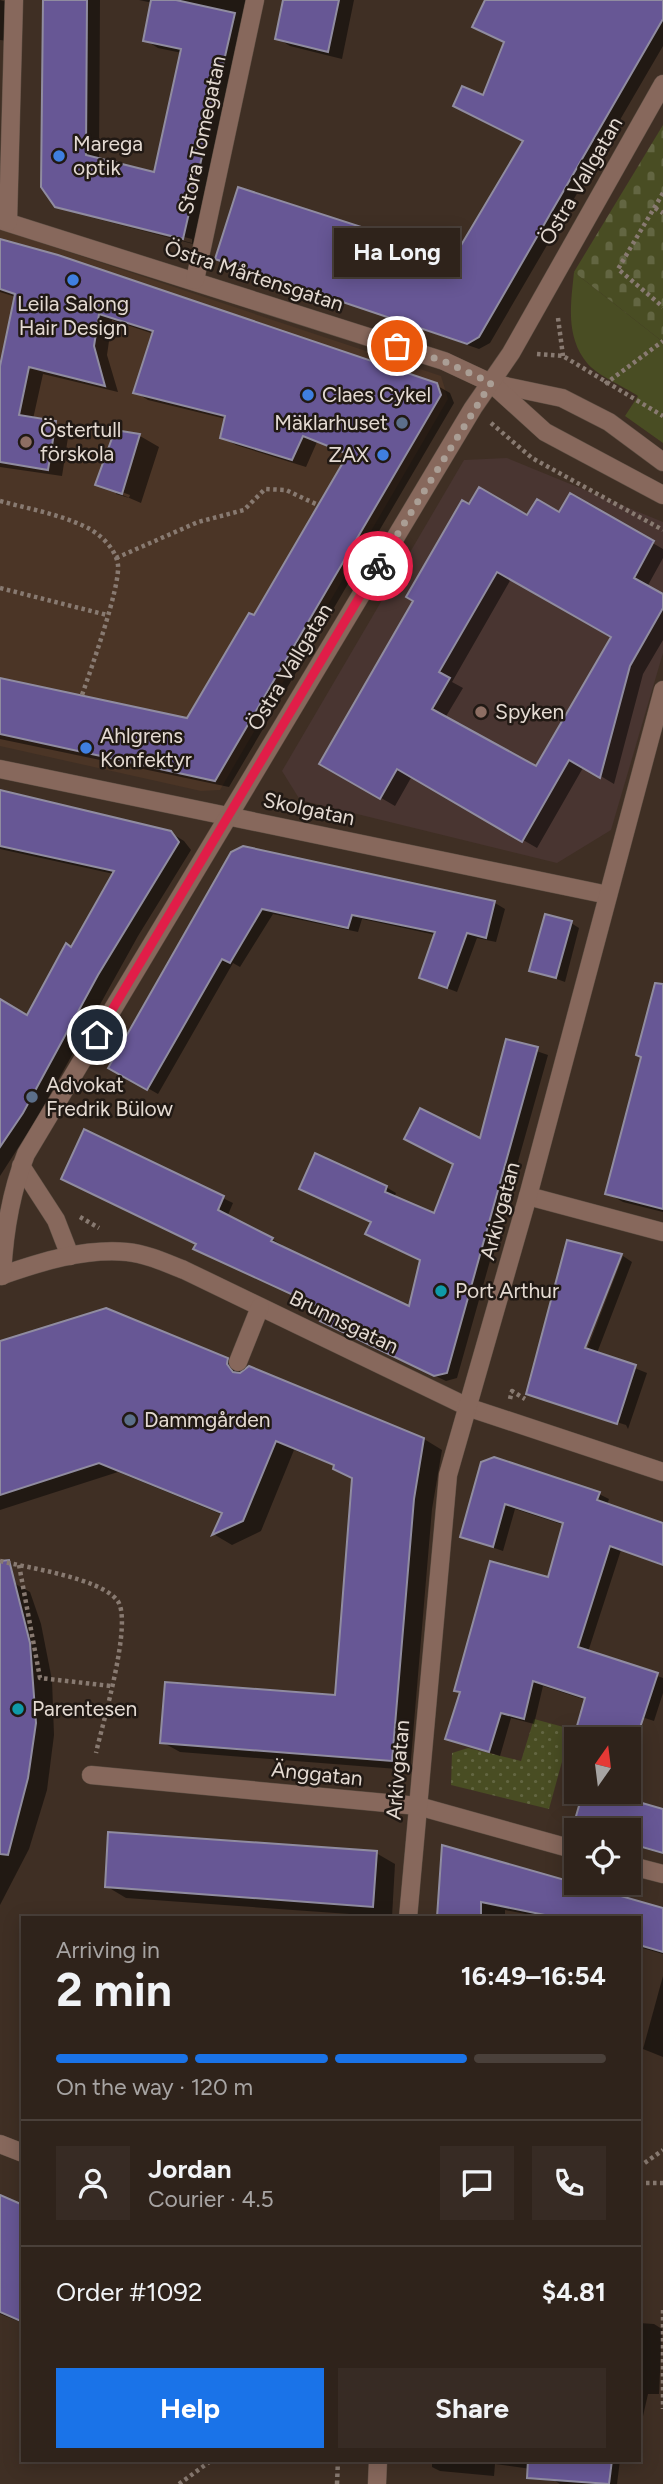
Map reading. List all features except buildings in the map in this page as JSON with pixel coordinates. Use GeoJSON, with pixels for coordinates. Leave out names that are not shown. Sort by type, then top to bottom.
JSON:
{"type":"FeatureCollection","features":[{"type":"Feature","properties":{"kind":"street"},"geometry":{"type":"LineString","coordinates":[[4,221],[15,0]]}},
{"type":"Feature","properties":{"kind":"street","name":"Stora Tomegatan"},"geometry":{"type":"LineString","coordinates":[[195,279],[255,0]]}},
{"type":"Feature","properties":{"kind":"street","name":"Östra Vallgatan"},"geometry":{"type":"LineString","coordinates":[[1,1276],[4,1237],[21,1166],[228,816],[491,383],[663,84]]}},
{"type":"Feature","properties":{"kind":"street","name":"Östra Mårtensgatan"},"geometry":{"type":"LineString","coordinates":[[4,221],[195,279],[443,361],[491,383]]}},
{"type":"Feature","properties":{"kind":"street"},"geometry":{"type":"LineString","coordinates":[[491,383],[562,398],[610,422],[663,462]]}},
{"type":"Feature","properties":{"kind":"street"},"geometry":{"type":"LineString","coordinates":[[491,383],[545,432],[663,495]]}},
{"type":"Feature","properties":{"kind":"street","name":"Arkivgatan"},"geometry":{"type":"LineString","coordinates":[[408,1916],[448,1475],[470,1408],[663,690]]}},
{"type":"Feature","properties":{"kind":"street","name":"Skolgatan"},"geometry":{"type":"LineString","coordinates":[[0,769],[608,895]]}},
{"type":"Feature","properties":{"kind":"street"},"geometry":{"type":"LineString","coordinates":[[21,1166],[55,1220],[70,1256]]}},
{"type":"Feature","properties":{"kind":"street"},"geometry":{"type":"LineString","coordinates":[[528,1196],[663,1232]]}},
{"type":"Feature","properties":{"kind":"street","name":"Brunnsgatan"},"geometry":{"type":"LineString","coordinates":[[1,1276],[39,1262],[70,1256],[127,1252],[154,1259],[470,1408],[663,1472]]}},
{"type":"Feature","properties":{"kind":"street"},"geometry":{"type":"LineString","coordinates":[[238,1362],[260,1307]]}},
{"type":"Feature","properties":{"kind":"street","name":"Änggatan"},"geometry":{"type":"LineString","coordinates":[[91,1775],[418,1806],[564,1847]]}},
{"type":"Feature","properties":{"kind":"street"},"geometry":{"type":"LineString","coordinates":[[641,1868],[663,1874]]}},
{"type":"Feature","properties":{"kind":"street"},"geometry":{"type":"LineString","coordinates":[[0,2144],[21,2152]]}},
{"type":"Feature","properties":{"kind":"street"},"geometry":{"type":"LineString","coordinates":[[377,2484],[378,2462]]}},
{"type":"Feature","properties":{"kind":"path"},"geometry":{"type":"LineString","coordinates":[[663,193],[618,270],[663,307]]}},
{"type":"Feature","properties":{"kind":"path"},"geometry":{"type":"LineString","coordinates":[[654,208],[663,213]]}},
{"type":"Feature","properties":{"kind":"path"},"geometry":{"type":"LineString","coordinates":[[605,384],[663,341]]}},
{"type":"Feature","properties":{"kind":"path"},"geometry":{"type":"LineString","coordinates":[[116,558],[198,522],[244,510],[265,489],[286,490],[318,505]]}},
{"type":"Feature","properties":{"kind":"path"},"geometry":{"type":"LineString","coordinates":[[0,501],[64,517],[91,530],[114,551],[118,567],[107,615],[82,695]]}},
{"type":"Feature","properties":{"kind":"path"},"geometry":{"type":"LineString","coordinates":[[0,588],[107,615]]}},
{"type":"Feature","properties":{"kind":"path"},"geometry":{"type":"LineString","coordinates":[[0,1561],[96,1587],[107,1591],[120,1602],[124,1628],[91,1775]]}},
{"type":"Feature","properties":{"kind":"path"},"geometry":{"type":"LineString","coordinates":[[19,1565],[40,1678],[111,1686]]}},
{"type":"Feature","properties":{"kind":"path"},"geometry":{"type":"LineString","coordinates":[[641,2166],[663,2150]]}},
{"type":"Feature","properties":{"kind":"path"},"geometry":{"type":"LineString","coordinates":[[641,2183],[663,2183]]}},
{"type":"Feature","properties":{"kind":"path"},"geometry":{"type":"LineString","coordinates":[[663,2310],[663,2409]]}},
{"type":"Feature","properties":{"kind":"path"},"geometry":{"type":"LineString","coordinates":[[179,2484],[209,2462]]}},
{"type":"Feature","properties":{"kind":"path"},"geometry":{"type":"LineString","coordinates":[[337,2484],[338,2462]]}},
{"type":"Feature","properties":{"kind":"shaded area"},"geometry":{"type":"Polygon","coordinates":[[[0,229],[441,376],[448,399],[220,790],[201,791],[0,746],[0,229]]]}},
{"type":"Feature","properties":{"kind":"shaded area","name":"Spyken"},"geometry":{"type":"Polygon","coordinates":[[[507,458],[663,522],[663,653],[611,830],[557,863],[300,800],[282,771],[464,460],[507,458]]]}},
{"type":"Feature","properties":{"kind":"green space"},"geometry":{"type":"Polygon","coordinates":[[[663,125],[663,342],[574,272],[663,125]]]}},
{"type":"Feature","properties":{"kind":"green space"},"geometry":{"type":"Polygon","coordinates":[[[574,272],[663,342],[663,443],[625,416],[638,396],[598,372],[580,353],[571,319],[574,272]]]}},
{"type":"Feature","properties":{"kind":"green space"},"geometry":{"type":"Polygon","coordinates":[[[534,1719],[564,1727],[564,1754],[549,1809],[451,1785],[452,1753],[468,1748],[521,1761],[534,1719]]]}},
{"type":"Feature","properties":{"kind":"way so far"},"geometry":{"type":"LineString","coordinates":[[378,566],[473,408],[491,383],[443,361],[397,346]]}},
{"type":"Feature","properties":{"kind":"place","name":"Marega optik"},"geometry":{"type":"Point","coordinates":[59,156]}},
{"type":"Feature","properties":{"kind":"place","name":"Leila Salong Hair Design"},"geometry":{"type":"Point","coordinates":[73,280]}},
{"type":"Feature","properties":{"kind":"place","name":"Ha Long"},"geometry":{"type":"Point","coordinates":[397,346]}},
{"type":"Feature","properties":{"kind":"place","name":"Claes Cykel"},"geometry":{"type":"Point","coordinates":[308,395]}},
{"type":"Feature","properties":{"kind":"place","name":"Mäklarhuset"},"geometry":{"type":"Point","coordinates":[402,423]}},
{"type":"Feature","properties":{"kind":"place","name":"Östertull förskola"},"geometry":{"type":"Point","coordinates":[26,442]}},
{"type":"Feature","properties":{"kind":"place","name":"ZAX"},"geometry":{"type":"Point","coordinates":[383,455]}},
{"type":"Feature","properties":{"kind":"place","name":"Spyken"},"geometry":{"type":"Point","coordinates":[481,712]}},
{"type":"Feature","properties":{"kind":"place","name":"Ahlgrens Konfektyr"},"geometry":{"type":"Point","coordinates":[86,748]}},
{"type":"Feature","properties":{"kind":"place","name":"Advokat Fredrik Bülow"},"geometry":{"type":"Point","coordinates":[32,1097]}},
{"type":"Feature","properties":{"kind":"place","name":"Port Arthur"},"geometry":{"type":"Point","coordinates":[441,1291]}},
{"type":"Feature","properties":{"kind":"place","name":"Dammgården"},"geometry":{"type":"Point","coordinates":[130,1420]}},
{"type":"Feature","properties":{"kind":"place","name":"Parentesen"},"geometry":{"type":"Point","coordinates":[18,1709]}},
{"type":"Feature","properties":{"kind":"route"},"geometry":{"type":"LineString","coordinates":[[97,1035],[378,566]]}}]}
